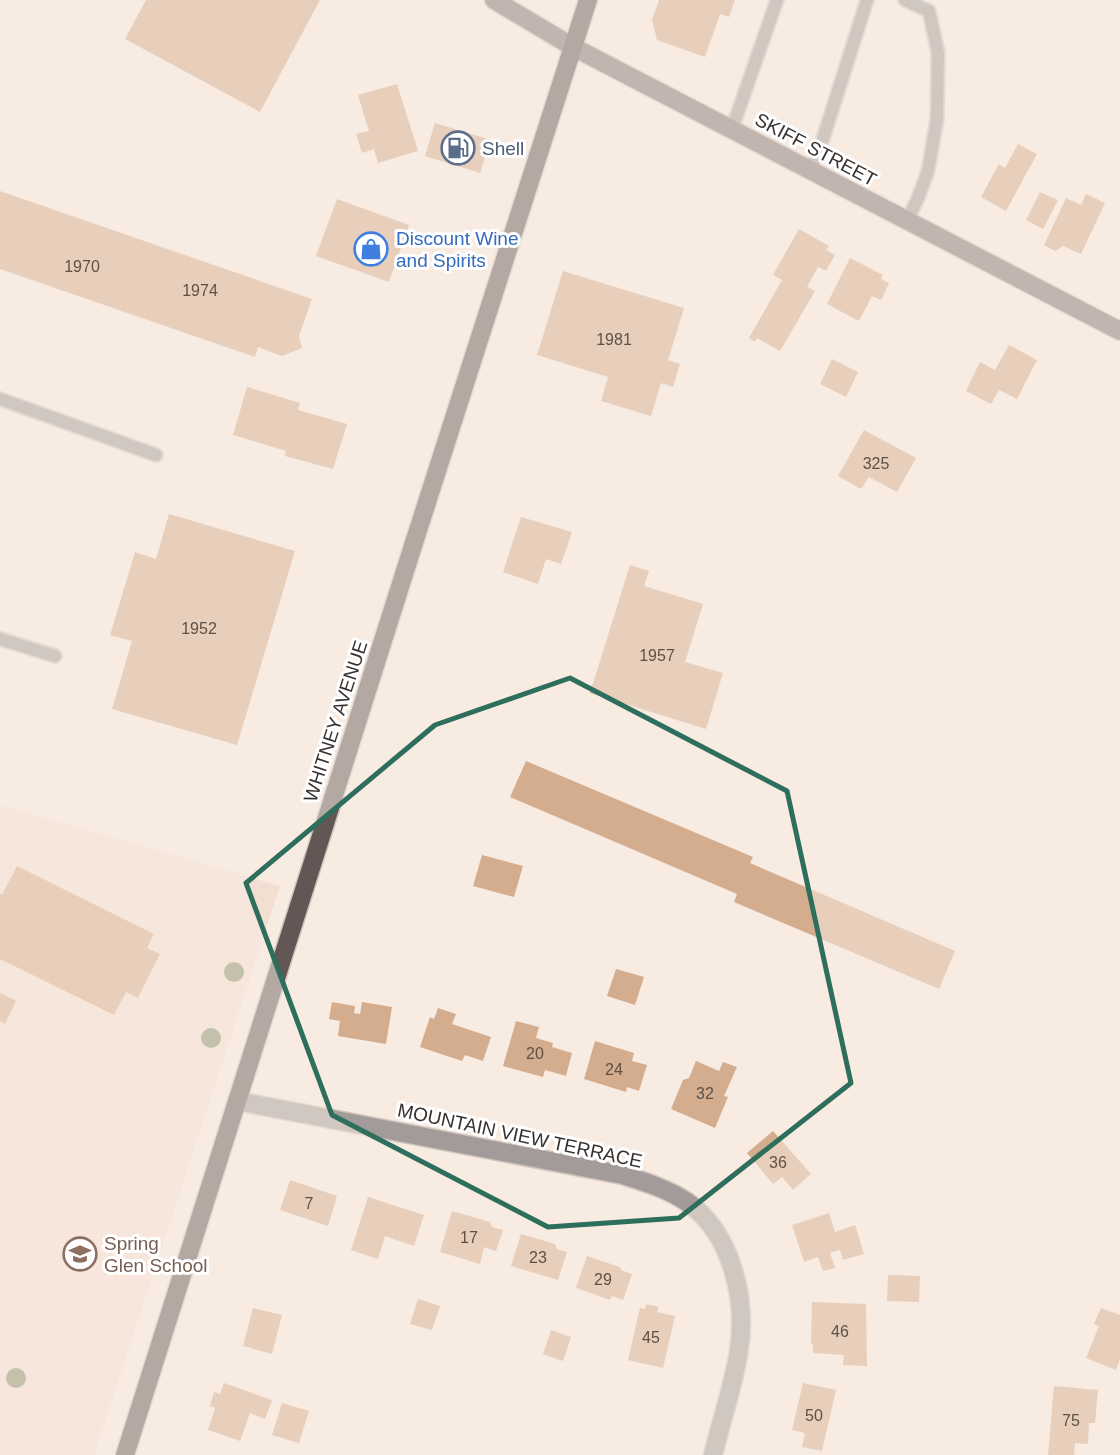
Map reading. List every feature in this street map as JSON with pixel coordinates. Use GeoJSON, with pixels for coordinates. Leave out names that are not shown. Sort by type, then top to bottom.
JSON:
{"type":"FeatureCollection","features":[{"type":"Feature","properties":{"kind":"main road","name":"SKIFF STREET"},"geometry":{"type":"LineString","coordinates":[[494,0],[573,47],[1120,331]]}},
{"type":"Feature","properties":{"kind":"main road","name":"WHITNEY AVENUE"},"geometry":{"type":"LineString","coordinates":[[125,1455],[588,0]]}},
{"type":"Feature","properties":{"kind":"street","name":"MOUNTAIN VIEW TERRACE"},"geometry":{"type":"LineString","coordinates":[[237,1101],[624,1175],[656,1186],[687,1202],[709,1221],[726,1247],[735,1275],[741,1314],[739,1355],[713,1455]]}},
{"type":"Feature","properties":{"kind":"lane"},"geometry":{"type":"LineString","coordinates":[[732,130],[777,0]]}},
{"type":"Feature","properties":{"kind":"lane"},"geometry":{"type":"LineString","coordinates":[[810,170],[867,0]]}},
{"type":"Feature","properties":{"kind":"lane"},"geometry":{"type":"LineString","coordinates":[[905,0],[929,11],[938,53],[937,119],[928,170],[907,221]]}},
{"type":"Feature","properties":{"kind":"lane"},"geometry":{"type":"LineString","coordinates":[[0,399],[156,455]]}},
{"type":"Feature","properties":{"kind":"lane"},"geometry":{"type":"LineString","coordinates":[[0,639],[55,656]]}},
{"type":"Feature","properties":{"kind":"highlighted area"},"geometry":{"type":"Polygon","coordinates":[[[570,678],[787,791],[851,1083],[679,1218],[548,1227],[332,1115],[246,883],[435,725],[570,678]]]}},
{"type":"Feature","properties":{"kind":"shaded area","name":"Spring Glen School"},"geometry":{"type":"Polygon","coordinates":[[[0,805],[280,886],[94,1455],[0,1455],[0,805]]]}},
{"type":"Feature","properties":{"kind":"building"},"geometry":{"type":"Polygon","coordinates":[[[146,0],[320,0],[260,112],[125,39],[146,0]]]}},
{"type":"Feature","properties":{"kind":"building"},"geometry":{"type":"Polygon","coordinates":[[[659,0],[735,0],[729,17],[720,14],[705,57],[657,40],[652,20],[659,0]]]}},
{"type":"Feature","properties":{"kind":"building"},"geometry":{"type":"Polygon","coordinates":[[[397,84],[418,151],[378,163],[374,149],[362,153],[356,134],[369,131],[358,95],[397,84]]]}},
{"type":"Feature","properties":{"kind":"building"},"geometry":{"type":"Polygon","coordinates":[[[435,123],[491,140],[480,173],[425,156],[435,123]]]}},
{"type":"Feature","properties":{"kind":"building"},"geometry":{"type":"Polygon","coordinates":[[[1018,144],[1037,154],[1006,211],[981,197],[999,164],[1005,168],[1018,144]]]}},
{"type":"Feature","properties":{"kind":"building"},"geometry":{"type":"Polygon","coordinates":[[[0,191],[312,299],[299,336],[302,348],[282,356],[258,347],[255,357],[0,269],[0,191]]]}},
{"type":"Feature","properties":{"kind":"building"},"geometry":{"type":"Polygon","coordinates":[[[1040,192],[1058,200],[1043,229],[1026,220],[1040,192]]]}},
{"type":"Feature","properties":{"kind":"building"},"geometry":{"type":"Polygon","coordinates":[[[1086,194],[1105,203],[1081,254],[1063,246],[1055,251],[1044,245],[1066,198],[1081,205],[1086,194]]]}},
{"type":"Feature","properties":{"kind":"building"},"geometry":{"type":"Polygon","coordinates":[[[337,199],[409,225],[389,282],[316,256],[337,199]]]}},
{"type":"Feature","properties":{"kind":"building"},"geometry":{"type":"Polygon","coordinates":[[[799,229],[829,246],[826,250],[835,255],[826,271],[818,267],[807,287],[815,291],[780,351],[757,338],[755,342],[749,338],[782,280],[773,275],[799,229]]]}},
{"type":"Feature","properties":{"kind":"building"},"geometry":{"type":"Polygon","coordinates":[[[850,258],[883,275],[881,279],[889,283],[881,300],[872,296],[859,321],[827,304],[850,258]]]}},
{"type":"Feature","properties":{"kind":"building"},"geometry":{"type":"Polygon","coordinates":[[[563,271],[684,308],[668,360],[680,364],[673,387],[661,383],[651,416],[601,401],[608,377],[537,355],[563,271]]]}},
{"type":"Feature","properties":{"kind":"building"},"geometry":{"type":"Polygon","coordinates":[[[1009,345],[1037,360],[1017,399],[999,390],[991,404],[966,391],[980,362],[995,370],[1009,345]]]}},
{"type":"Feature","properties":{"kind":"building"},"geometry":{"type":"Polygon","coordinates":[[[832,359],[858,372],[846,397],[820,384],[832,359]]]}},
{"type":"Feature","properties":{"kind":"building"},"geometry":{"type":"Polygon","coordinates":[[[247,387],[300,403],[298,410],[347,424],[333,469],[285,456],[286,451],[233,435],[247,387]]]}},
{"type":"Feature","properties":{"kind":"building"},"geometry":{"type":"Polygon","coordinates":[[[864,430],[916,458],[897,492],[869,477],[861,489],[838,476],[864,430]]]}},
{"type":"Feature","properties":{"kind":"building"},"geometry":{"type":"Polygon","coordinates":[[[169,514],[295,551],[237,745],[112,709],[132,641],[110,635],[135,552],[156,559],[169,514]]]}},
{"type":"Feature","properties":{"kind":"building"},"geometry":{"type":"Polygon","coordinates":[[[521,517],[572,532],[561,564],[546,559],[538,584],[503,572],[521,517]]]}},
{"type":"Feature","properties":{"kind":"building"},"geometry":{"type":"Polygon","coordinates":[[[630,565],[649,571],[644,586],[703,604],[685,662],[723,673],[706,729],[590,693],[630,565]]]}},
{"type":"Feature","properties":{"kind":"building"},"geometry":{"type":"Polygon","coordinates":[[[526,761],[753,857],[750,863],[955,951],[939,989],[734,902],[737,894],[510,797],[526,761]]]}},
{"type":"Feature","properties":{"kind":"building"},"geometry":{"type":"Polygon","coordinates":[[[482,855],[523,866],[514,897],[473,886],[482,855]]]}},
{"type":"Feature","properties":{"kind":"building"},"geometry":{"type":"Polygon","coordinates":[[[17,866],[154,934],[147,948],[160,954],[138,998],[126,992],[114,1015],[0,959],[0,894],[2,895],[17,866]]]}},
{"type":"Feature","properties":{"kind":"building"},"geometry":{"type":"Polygon","coordinates":[[[616,969],[644,977],[635,1005],[607,996],[616,969]]]}},
{"type":"Feature","properties":{"kind":"building"},"geometry":{"type":"Polygon","coordinates":[[[0,993],[16,1001],[5,1024],[0,1021],[0,993]]]}},
{"type":"Feature","properties":{"kind":"building"},"geometry":{"type":"Polygon","coordinates":[[[332,1002],[355,1006],[354,1013],[360,1014],[362,1002],[392,1007],[386,1044],[338,1036],[340,1021],[329,1019],[332,1002]]]}},
{"type":"Feature","properties":{"kind":"building"},"geometry":{"type":"Polygon","coordinates":[[[438,1008],[456,1014],[452,1024],[491,1037],[483,1061],[465,1055],[462,1061],[420,1047],[430,1017],[434,1019],[438,1008]]]}},
{"type":"Feature","properties":{"kind":"building"},"geometry":{"type":"Polygon","coordinates":[[[516,1021],[539,1027],[536,1038],[553,1043],[552,1047],[572,1053],[566,1076],[545,1070],[543,1077],[503,1066],[516,1021]]]}},
{"type":"Feature","properties":{"kind":"building"},"geometry":{"type":"Polygon","coordinates":[[[595,1041],[634,1053],[632,1061],[647,1065],[639,1091],[627,1087],[626,1092],[584,1079],[595,1041]]]}},
{"type":"Feature","properties":{"kind":"building"},"geometry":{"type":"Polygon","coordinates":[[[696,1061],[719,1071],[723,1062],[737,1067],[724,1096],[728,1097],[715,1128],[671,1109],[683,1080],[689,1078],[696,1061]]]}},
{"type":"Feature","properties":{"kind":"building"},"geometry":{"type":"Polygon","coordinates":[[[773,1131],[811,1174],[793,1190],[782,1177],[773,1184],[747,1153],[773,1131]]]}},
{"type":"Feature","properties":{"kind":"building"},"geometry":{"type":"Polygon","coordinates":[[[290,1180],[337,1196],[328,1226],[280,1210],[290,1180]]]}},
{"type":"Feature","properties":{"kind":"building"},"geometry":{"type":"Polygon","coordinates":[[[368,1197],[424,1215],[414,1246],[385,1236],[378,1259],[351,1250],[368,1197]]]}},
{"type":"Feature","properties":{"kind":"building"},"geometry":{"type":"Polygon","coordinates":[[[452,1211],[490,1222],[492,1227],[503,1230],[496,1251],[484,1247],[480,1264],[440,1252],[452,1211]]]}},
{"type":"Feature","properties":{"kind":"building"},"geometry":{"type":"Polygon","coordinates":[[[829,1213],[835,1232],[855,1225],[864,1254],[843,1260],[840,1250],[830,1253],[835,1268],[823,1271],[818,1257],[804,1262],[792,1225],[829,1213]]]}},
{"type":"Feature","properties":{"kind":"building"},"geometry":{"type":"Polygon","coordinates":[[[521,1234],[555,1244],[557,1249],[567,1252],[558,1280],[511,1266],[521,1234]]]}},
{"type":"Feature","properties":{"kind":"building"},"geometry":{"type":"Polygon","coordinates":[[[587,1256],[632,1274],[623,1300],[612,1296],[610,1300],[576,1288],[587,1256]]]}},
{"type":"Feature","properties":{"kind":"building"},"geometry":{"type":"Polygon","coordinates":[[[888,1275],[920,1276],[919,1302],[887,1301],[888,1275]]]}},
{"type":"Feature","properties":{"kind":"building"},"geometry":{"type":"Polygon","coordinates":[[[418,1299],[440,1306],[432,1330],[410,1324],[418,1299]]]}},
{"type":"Feature","properties":{"kind":"building"},"geometry":{"type":"Polygon","coordinates":[[[812,1302],[866,1304],[867,1366],[843,1365],[844,1355],[813,1353],[812,1302]]]}},
{"type":"Feature","properties":{"kind":"building"},"geometry":{"type":"Polygon","coordinates":[[[646,1304],[659,1307],[657,1312],[675,1316],[663,1368],[628,1360],[640,1308],[645,1309],[646,1304]]]}},
{"type":"Feature","properties":{"kind":"building"},"geometry":{"type":"Polygon","coordinates":[[[253,1308],[282,1315],[272,1354],[243,1346],[253,1308]]]}},
{"type":"Feature","properties":{"kind":"building"},"geometry":{"type":"Polygon","coordinates":[[[1101,1308],[1120,1315],[1120,1359],[1116,1370],[1086,1358],[1099,1326],[1094,1324],[1101,1308]]]}},
{"type":"Feature","properties":{"kind":"building"},"geometry":{"type":"Polygon","coordinates":[[[551,1330],[571,1337],[563,1361],[543,1354],[551,1330]]]}},
{"type":"Feature","properties":{"kind":"building"},"geometry":{"type":"Polygon","coordinates":[[[224,1383],[272,1400],[265,1419],[250,1413],[240,1441],[208,1430],[215,1408],[210,1406],[214,1392],[220,1394],[224,1383]]]}},
{"type":"Feature","properties":{"kind":"building"},"geometry":{"type":"Polygon","coordinates":[[[803,1383],[836,1390],[822,1451],[802,1447],[805,1433],[792,1430],[803,1383]]]}},
{"type":"Feature","properties":{"kind":"building"},"geometry":{"type":"Polygon","coordinates":[[[1054,1386],[1098,1390],[1095,1423],[1089,1423],[1088,1444],[1075,1443],[1074,1455],[1048,1455],[1054,1386]]]}},
{"type":"Feature","properties":{"kind":"building"},"geometry":{"type":"Polygon","coordinates":[[[282,1403],[309,1411],[299,1443],[272,1435],[282,1403]]]}},
{"type":"Feature","properties":{"kind":"place","name":"Shell"},"geometry":{"type":"Point","coordinates":[458,148]}},
{"type":"Feature","properties":{"kind":"place","name":"Discount Wine and Spirits"},"geometry":{"type":"Point","coordinates":[371,249]}},
{"type":"Feature","properties":{"kind":"place","name":"Spring Glen School"},"geometry":{"type":"Point","coordinates":[80,1254]}}]}
